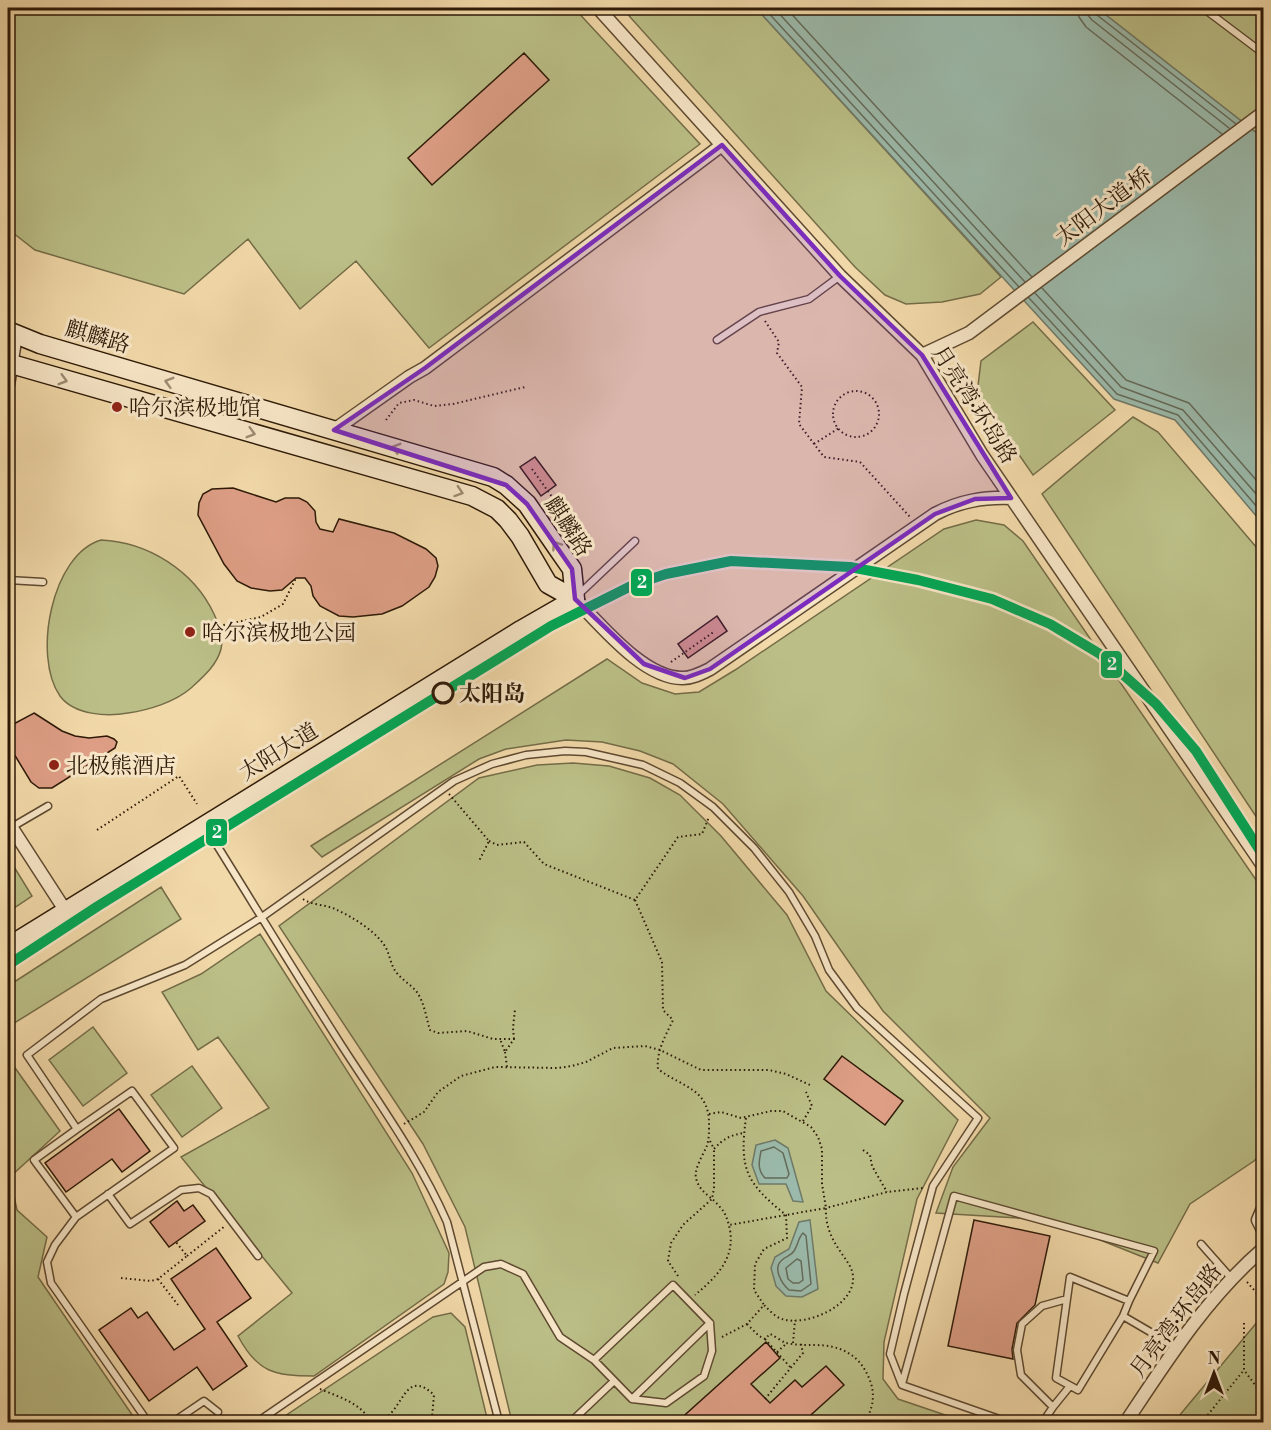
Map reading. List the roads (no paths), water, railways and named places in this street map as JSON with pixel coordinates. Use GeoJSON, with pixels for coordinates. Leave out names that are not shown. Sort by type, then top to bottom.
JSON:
{"type":"FeatureCollection","features":[{"type":"Feature","properties":{"kind":"main road","name":"麒麟路"},"geometry":{"type":"LineString","coordinates":[[12,333],[493,477],[517,494],[538,518],[572,569],[575,599]]}},
{"type":"Feature","properties":{"kind":"main road","name":"麒麟路"},"geometry":{"type":"LineString","coordinates":[[10,364],[472,496],[497,509],[508,520],[548,584],[575,599]]}},
{"type":"Feature","properties":{"kind":"main road","name":"太阳大道"},"geometry":{"type":"LineString","coordinates":[[8,947],[521,630],[575,599]]}},
{"type":"Feature","properties":{"kind":"street","name":"月亮湾·环岛路"},"geometry":{"type":"LineString","coordinates":[[598,8],[840,276],[922,355],[982,455],[1263,867]]}},
{"type":"Feature","properties":{"kind":"street","name":"太阳大道·桥"},"geometry":{"type":"LineString","coordinates":[[922,355],[969,333],[1263,112]]}},
{"type":"Feature","properties":{"kind":"street"},"geometry":{"type":"LineString","coordinates":[[334,430],[425,368],[723,145]]}},
{"type":"Feature","properties":{"kind":"street"},"geometry":{"type":"LineString","coordinates":[[8,385],[12,333]]}},
{"type":"Feature","properties":{"kind":"street"},"geometry":{"type":"LineString","coordinates":[[575,599],[622,646],[657,672],[670,677],[685,678],[710,669],[940,511],[960,503],[992,498],[1011,498]]}},
{"type":"Feature","properties":{"kind":"street"},"geometry":{"type":"LineString","coordinates":[[9,825],[65,910]]}},
{"type":"Feature","properties":{"kind":"street"},"geometry":{"type":"LineString","coordinates":[[1263,1206],[1258,1220],[1263,1232]]}},
{"type":"Feature","properties":{"kind":"street","name":"月亮湾·环岛路"},"geometry":{"type":"LineString","coordinates":[[1126,1422],[1176,1347],[1234,1275],[1263,1248]]}},
{"type":"Feature","properties":{"kind":"lane"},"geometry":{"type":"LineString","coordinates":[[1203,8],[1263,54]]}},
{"type":"Feature","properties":{"kind":"lane"},"geometry":{"type":"LineString","coordinates":[[717,340],[759,312],[809,299],[840,276]]}},
{"type":"Feature","properties":{"kind":"lane"},"geometry":{"type":"LineString","coordinates":[[575,599],[635,541]]}},
{"type":"Feature","properties":{"kind":"lane"},"geometry":{"type":"LineString","coordinates":[[8,580],[43,582]]}},
{"type":"Feature","properties":{"kind":"lane"},"geometry":{"type":"LineString","coordinates":[[77,1129],[27,1055],[101,999],[185,965],[262,917],[443,787],[474,770],[510,759],[545,753],[586,752],[626,760],[653,769],[680,783],[712,807],[754,848],[789,892],[811,929],[829,970],[856,1008],[978,1118],[933,1186],[890,1354],[902,1384],[1008,1422]]}},
{"type":"Feature","properties":{"kind":"lane"},"geometry":{"type":"LineString","coordinates":[[9,825],[48,806]]}},
{"type":"Feature","properties":{"kind":"lane"},"geometry":{"type":"LineString","coordinates":[[204,825],[412,1153],[435,1195],[447,1222],[464,1281],[499,1422]]}},
{"type":"Feature","properties":{"kind":"lane"},"geometry":{"type":"LineString","coordinates":[[76,1217],[33,1160],[132,1091],[174,1148],[76,1217],[55,1245],[47,1262],[51,1283],[148,1422]]}},
{"type":"Feature","properties":{"kind":"lane"},"geometry":{"type":"LineString","coordinates":[[108,1194],[130,1224],[181,1190],[199,1188],[211,1194],[258,1256]]}},
{"type":"Feature","properties":{"kind":"lane"},"geometry":{"type":"LineString","coordinates":[[902,1384],[954,1196],[1154,1251],[1123,1317],[1078,1390],[1056,1378],[1071,1277],[1129,1301]]}},
{"type":"Feature","properties":{"kind":"lane"},"geometry":{"type":"LineString","coordinates":[[1201,1244],[1234,1275]]}},
{"type":"Feature","properties":{"kind":"lane"},"geometry":{"type":"LineString","coordinates":[[257,1422],[484,1267],[501,1264],[523,1274],[560,1337],[594,1360],[632,1399],[666,1403],[704,1376],[712,1351],[710,1323],[673,1285],[594,1360]]}},
{"type":"Feature","properties":{"kind":"lane"},"geometry":{"type":"LineString","coordinates":[[1053,1407],[1021,1375],[1017,1350],[1022,1324],[1042,1306],[1067,1299]]}},
{"type":"Feature","properties":{"kind":"lane"},"geometry":{"type":"LineString","coordinates":[[1123,1317],[1176,1347]]}},
{"type":"Feature","properties":{"kind":"lane"},"geometry":{"type":"LineString","coordinates":[[632,1399],[710,1323]]}},
{"type":"Feature","properties":{"kind":"lane"},"geometry":{"type":"LineString","coordinates":[[566,1422],[575,1421],[614,1381]]}},
{"type":"Feature","properties":{"kind":"lane"},"geometry":{"type":"LineString","coordinates":[[1042,1422],[1070,1386]]}},
{"type":"Feature","properties":{"kind":"lane"},"geometry":{"type":"LineString","coordinates":[[173,1422],[204,1401],[218,1412]]}},
{"type":"Feature","properties":{"kind":"water"},"geometry":{"type":"Polygon","coordinates":[[[756,8],[1097,8],[1263,138],[1263,524],[1175,420],[1114,399],[756,8]]]}},
{"type":"Feature","properties":{"kind":"water"},"geometry":{"type":"Polygon","coordinates":[[[775,1140],[788,1148],[803,1202],[793,1201],[786,1184],[759,1184],[752,1165],[756,1145],[775,1140]]]}},
{"type":"Feature","properties":{"kind":"water"},"geometry":{"type":"Polygon","coordinates":[[[810,1220],[818,1289],[802,1297],[786,1296],[776,1286],[771,1268],[775,1257],[789,1249],[799,1222],[810,1220]]]}},
{"type":"Feature","properties":{"kind":"place","name":"哈尔滨极地馆"},"geometry":{"type":"Point","coordinates":[117,407]}},
{"type":"Feature","properties":{"kind":"place","name":"哈尔滨极地公园"},"geometry":{"type":"Point","coordinates":[190,632]}},
{"type":"Feature","properties":{"kind":"place","name":"太阳岛"},"geometry":{"type":"Point","coordinates":[443,693]}},
{"type":"Feature","properties":{"kind":"place","name":"北极熊酒店"},"geometry":{"type":"Point","coordinates":[54,765]}}]}
